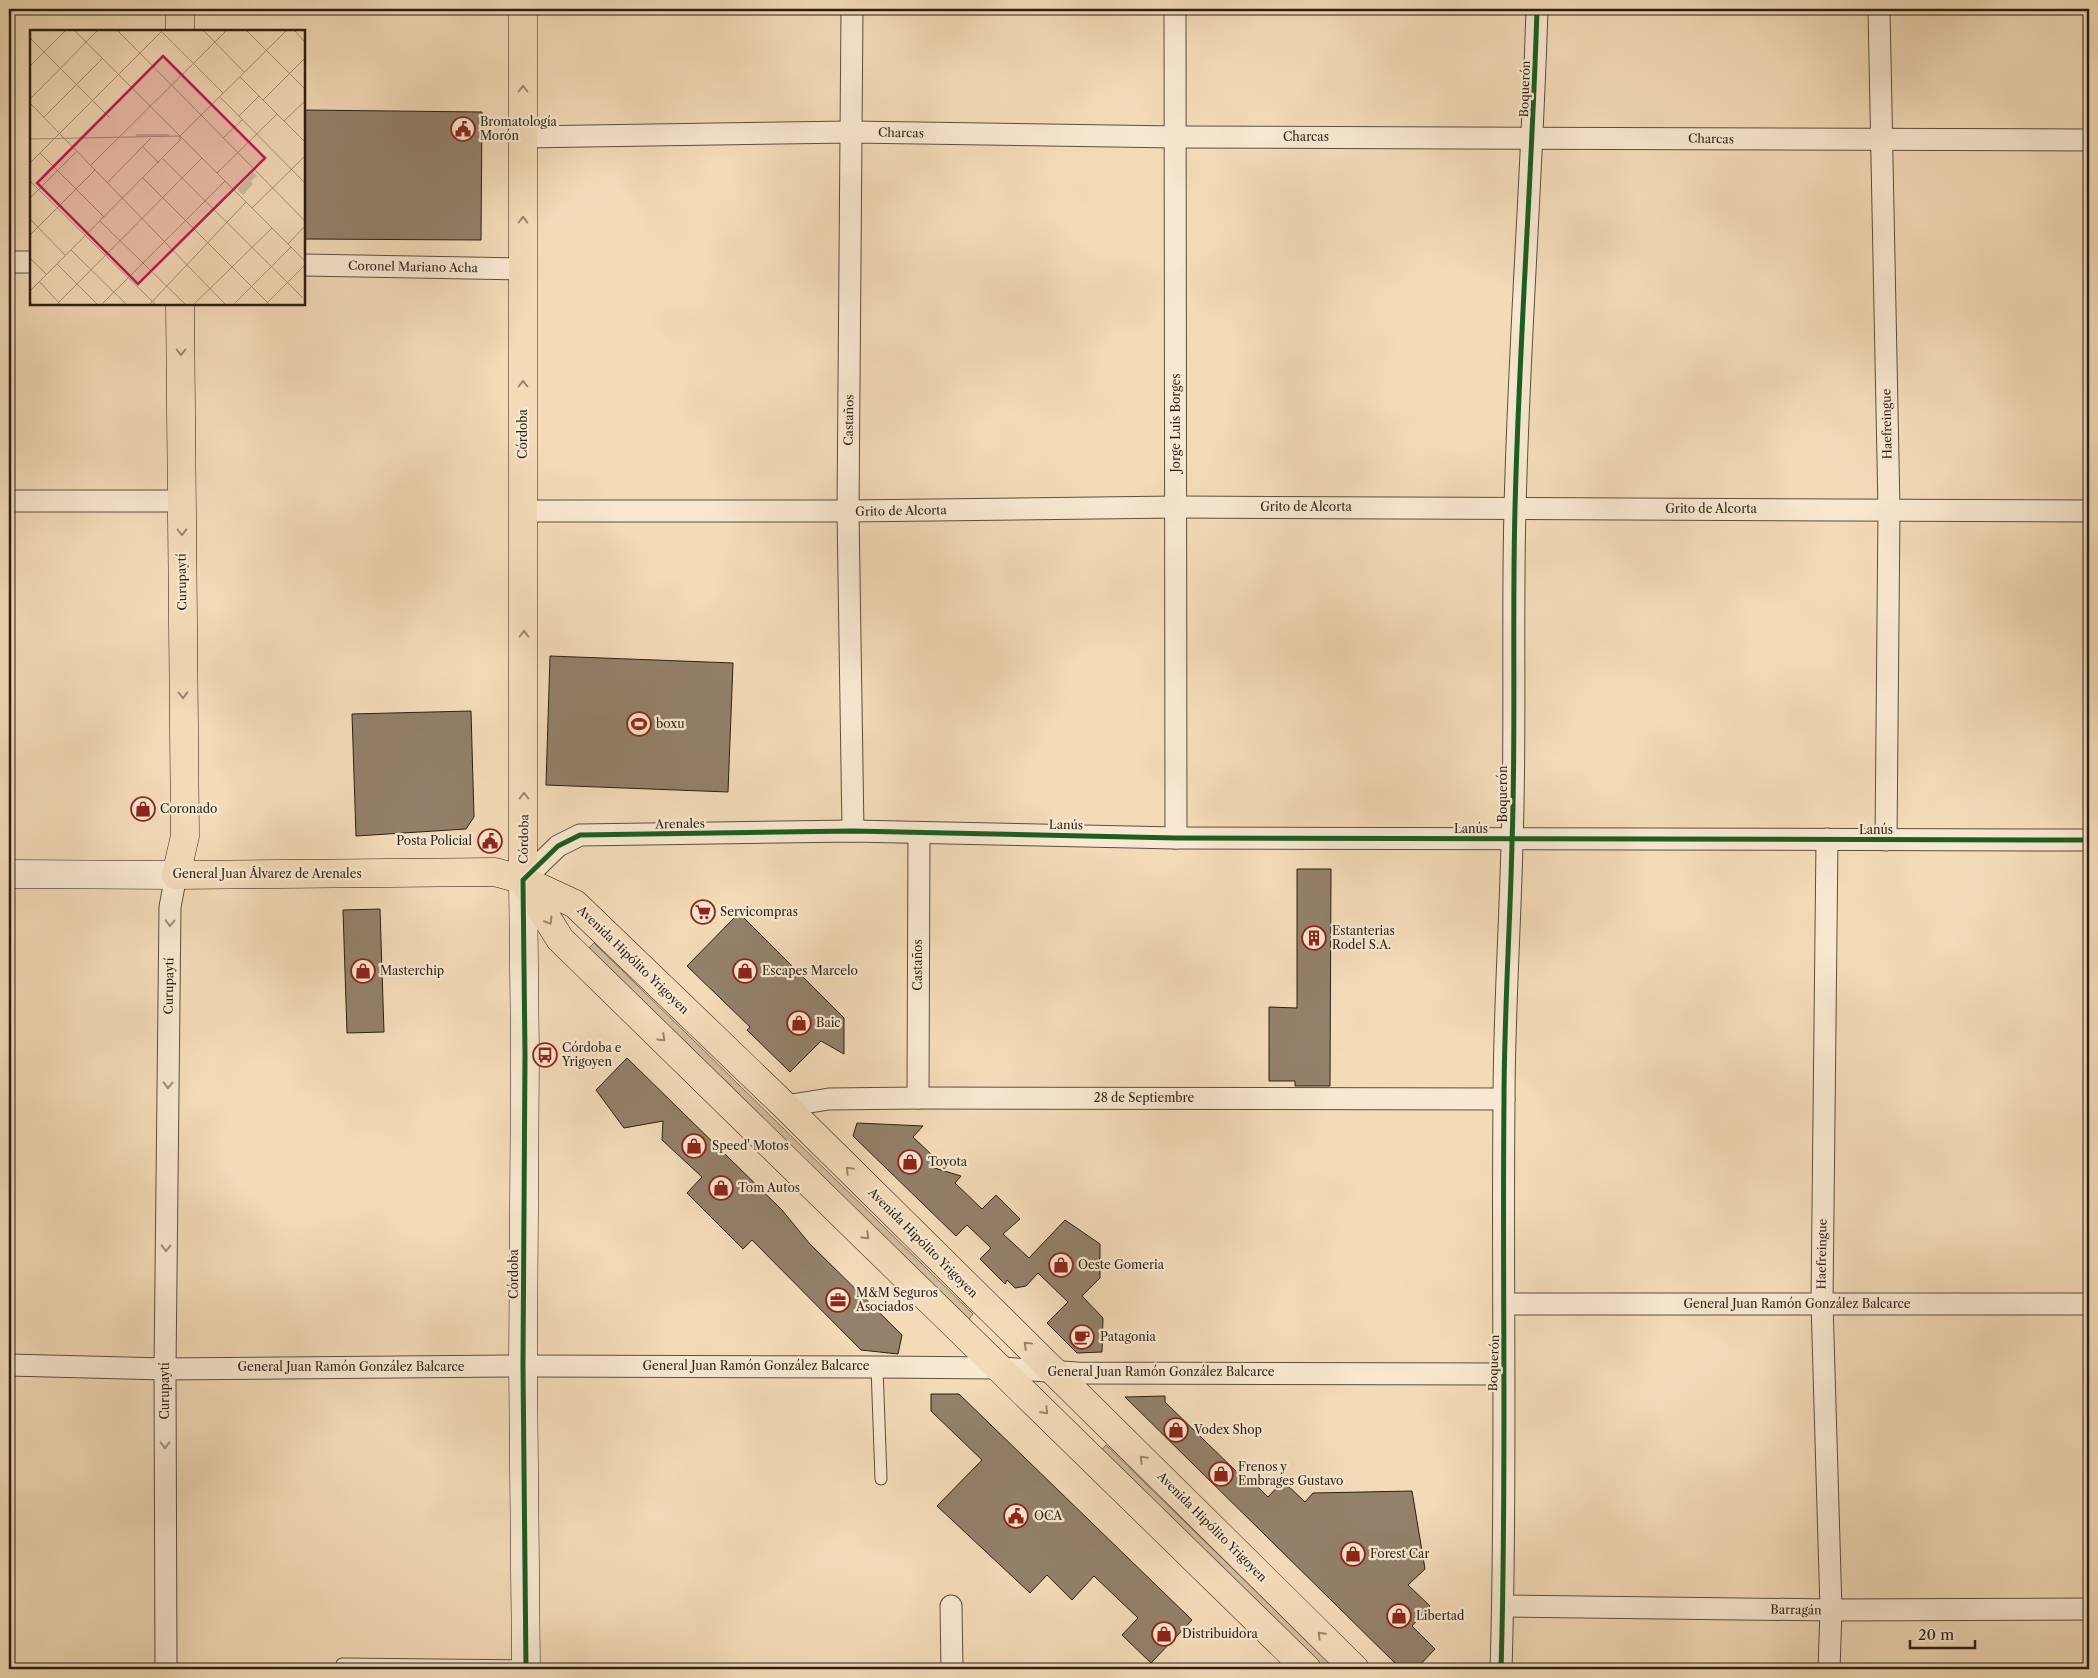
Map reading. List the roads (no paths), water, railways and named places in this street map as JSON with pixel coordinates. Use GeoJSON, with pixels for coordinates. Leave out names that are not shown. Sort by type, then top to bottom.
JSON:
{"type":"FeatureCollection","features":[{"type":"Feature","properties":{"kind":"main road"},"geometry":{"type":"LineString","coordinates":[[180,9],[180,30]]}},
{"type":"Feature","properties":{"kind":"main road","name":"Córdoba"},"geometry":{"type":"LineString","coordinates":[[523,9],[523,880]]}},
{"type":"Feature","properties":{"kind":"main road","name":"Curupaytí"},"geometry":{"type":"LineString","coordinates":[[176,874],[185,836],[180,305]]}},
{"type":"Feature","properties":{"kind":"main road","name":"General Juan Álvarez de Arenales"},"geometry":{"type":"LineString","coordinates":[[176,874],[495,872],[523,880]]}},
{"type":"Feature","properties":{"kind":"main road"},"geometry":{"type":"LineString","coordinates":[[523,880],[560,939],[1002,1368],[1307,1669]]}},
{"type":"Feature","properties":{"kind":"main road","name":"Avenida Hipólito Yrigoyen"},"geometry":{"type":"LineString","coordinates":[[523,880],[575,904],[785,1106],[1356,1669]]}},
{"type":"Feature","properties":{"kind":"street","name":"Castaños"},"geometry":{"type":"LineString","coordinates":[[852,9],[848,511],[853,831]]}},
{"type":"Feature","properties":{"kind":"street","name":"Jorge Luis Borges"},"geometry":{"type":"LineString","coordinates":[[1175,9],[1176,838]]}},
{"type":"Feature","properties":{"kind":"street","name":"Boquerón"},"geometry":{"type":"LineString","coordinates":[[1501,1669],[1503,1606],[1503,1374],[1506,1304],[1504,1099],[1513,839],[1515,508],[1533,137],[1537,9]]}},
{"type":"Feature","properties":{"kind":"street","name":"Haefreingue"},"geometry":{"type":"LineString","coordinates":[[1879,9],[1889,509],[1886,840]]}},
{"type":"Feature","properties":{"kind":"street","name":"Charcas"},"geometry":{"type":"LineString","coordinates":[[523,137],[852,132],[1176,137],[1533,137],[1882,141],[2089,140]]}},
{"type":"Feature","properties":{"kind":"street"},"geometry":{"type":"LineString","coordinates":[[9,262],[30,262]]}},
{"type":"Feature","properties":{"kind":"street","name":"Coronel Mariano Acha"},"geometry":{"type":"LineString","coordinates":[[305,265],[523,269]]}},
{"type":"Feature","properties":{"kind":"street"},"geometry":{"type":"LineString","coordinates":[[9,501],[182,501]]}},
{"type":"Feature","properties":{"kind":"street","name":"Grito de Alcorta"},"geometry":{"type":"LineString","coordinates":[[524,511],[848,511],[1176,506],[2089,511]]}},
{"type":"Feature","properties":{"kind":"street","name":"Lanús"},"geometry":{"type":"LineString","coordinates":[[853,831],[1176,838],[2089,840]]}},
{"type":"Feature","properties":{"kind":"street","name":"Arenales"},"geometry":{"type":"LineString","coordinates":[[523,880],[558,846],[580,835],[853,831]]}},
{"type":"Feature","properties":{"kind":"street","name":"Castaños"},"geometry":{"type":"LineString","coordinates":[[918,1098],[919,833]]}},
{"type":"Feature","properties":{"kind":"street","name":"Haefreingue"},"geometry":{"type":"LineString","coordinates":[[1827,840],[1822,1303],[1831,1610],[1829,1669]]}},
{"type":"Feature","properties":{"kind":"street","name":"General Juan Álvarez de Arenales"},"geometry":{"type":"LineString","coordinates":[[9,874],[176,874]]}},
{"type":"Feature","properties":{"kind":"street","name":"Curupaytí"},"geometry":{"type":"LineString","coordinates":[[166,1669],[164,1369],[170,907],[176,874]]}},
{"type":"Feature","properties":{"kind":"street","name":"Córdoba"},"geometry":{"type":"LineString","coordinates":[[523,880],[526,1054],[523,1366],[526,1668]]}},
{"type":"Feature","properties":{"kind":"street","name":"28 de Septiembre"},"geometry":{"type":"LineString","coordinates":[[785,1106],[829,1099],[918,1098],[1504,1099]]}},
{"type":"Feature","properties":{"kind":"street","name":"General Juan Ramón González Balcarce"},"geometry":{"type":"LineString","coordinates":[[1506,1304],[2089,1304]]}},
{"type":"Feature","properties":{"kind":"street","name":"General Juan Ramón González Balcarce"},"geometry":{"type":"LineString","coordinates":[[9,1365],[164,1369],[877,1366],[1002,1368],[1056,1373],[1503,1374]]}},
{"type":"Feature","properties":{"kind":"street"},"geometry":{"type":"LineString","coordinates":[[951,1606],[952,1669]]}},
{"type":"Feature","properties":{"kind":"street","name":"Barragán"},"geometry":{"type":"LineString","coordinates":[[1503,1606],[1831,1610],[2089,1609]]}},
{"type":"Feature","properties":{"kind":"lane"},"geometry":{"type":"LineString","coordinates":[[877,1366],[881,1480]]}},
{"type":"Feature","properties":{"kind":"lane"},"geometry":{"type":"LineString","coordinates":[[342,1664],[526,1668]]}},
{"type":"Feature","properties":{"kind":"place","name":"Bromatología Morón"},"geometry":{"type":"Point","coordinates":[463,129]}},
{"type":"Feature","properties":{"kind":"place","name":"boxu"},"geometry":{"type":"Point","coordinates":[639,724]}},
{"type":"Feature","properties":{"kind":"place","name":"Coronado"},"geometry":{"type":"Point","coordinates":[143,809]}},
{"type":"Feature","properties":{"kind":"place","name":"Posta Policial"},"geometry":{"type":"Point","coordinates":[490,841]}},
{"type":"Feature","properties":{"kind":"place","name":"Servicompras"},"geometry":{"type":"Point","coordinates":[703,912]}},
{"type":"Feature","properties":{"kind":"place","name":"Estanterias Rodel S.A."},"geometry":{"type":"Point","coordinates":[1314,938]}},
{"type":"Feature","properties":{"kind":"place","name":"Masterchip"},"geometry":{"type":"Point","coordinates":[363,971]}},
{"type":"Feature","properties":{"kind":"place","name":"Escapes Marcelo"},"geometry":{"type":"Point","coordinates":[745,971]}},
{"type":"Feature","properties":{"kind":"place","name":"Baic"},"geometry":{"type":"Point","coordinates":[799,1023]}},
{"type":"Feature","properties":{"kind":"place","name":"Córdoba e Yrigoyen"},"geometry":{"type":"Point","coordinates":[545,1055]}},
{"type":"Feature","properties":{"kind":"place","name":"Speed' Motos"},"geometry":{"type":"Point","coordinates":[694,1146]}},
{"type":"Feature","properties":{"kind":"place","name":"Toyota"},"geometry":{"type":"Point","coordinates":[910,1162]}},
{"type":"Feature","properties":{"kind":"place","name":"Tom Autos"},"geometry":{"type":"Point","coordinates":[721,1188]}},
{"type":"Feature","properties":{"kind":"place","name":"Oeste Gomeria"},"geometry":{"type":"Point","coordinates":[1061,1265]}},
{"type":"Feature","properties":{"kind":"place","name":"M&M Seguros Asociados"},"geometry":{"type":"Point","coordinates":[838,1300]}},
{"type":"Feature","properties":{"kind":"place","name":"Patagonia"},"geometry":{"type":"Point","coordinates":[1082,1337]}},
{"type":"Feature","properties":{"kind":"place","name":"Vodex Shop"},"geometry":{"type":"Point","coordinates":[1176,1430]}},
{"type":"Feature","properties":{"kind":"place","name":"Frenos y Embrages Gustavo"},"geometry":{"type":"Point","coordinates":[1221,1474]}},
{"type":"Feature","properties":{"kind":"place","name":"OCA"},"geometry":{"type":"Point","coordinates":[1016,1516]}},
{"type":"Feature","properties":{"kind":"place","name":"Forest Car"},"geometry":{"type":"Point","coordinates":[1353,1554]}},
{"type":"Feature","properties":{"kind":"place","name":"Libertad"},"geometry":{"type":"Point","coordinates":[1399,1616]}},
{"type":"Feature","properties":{"kind":"place","name":"Distribuidora"},"geometry":{"type":"Point","coordinates":[1164,1634]}}]}
